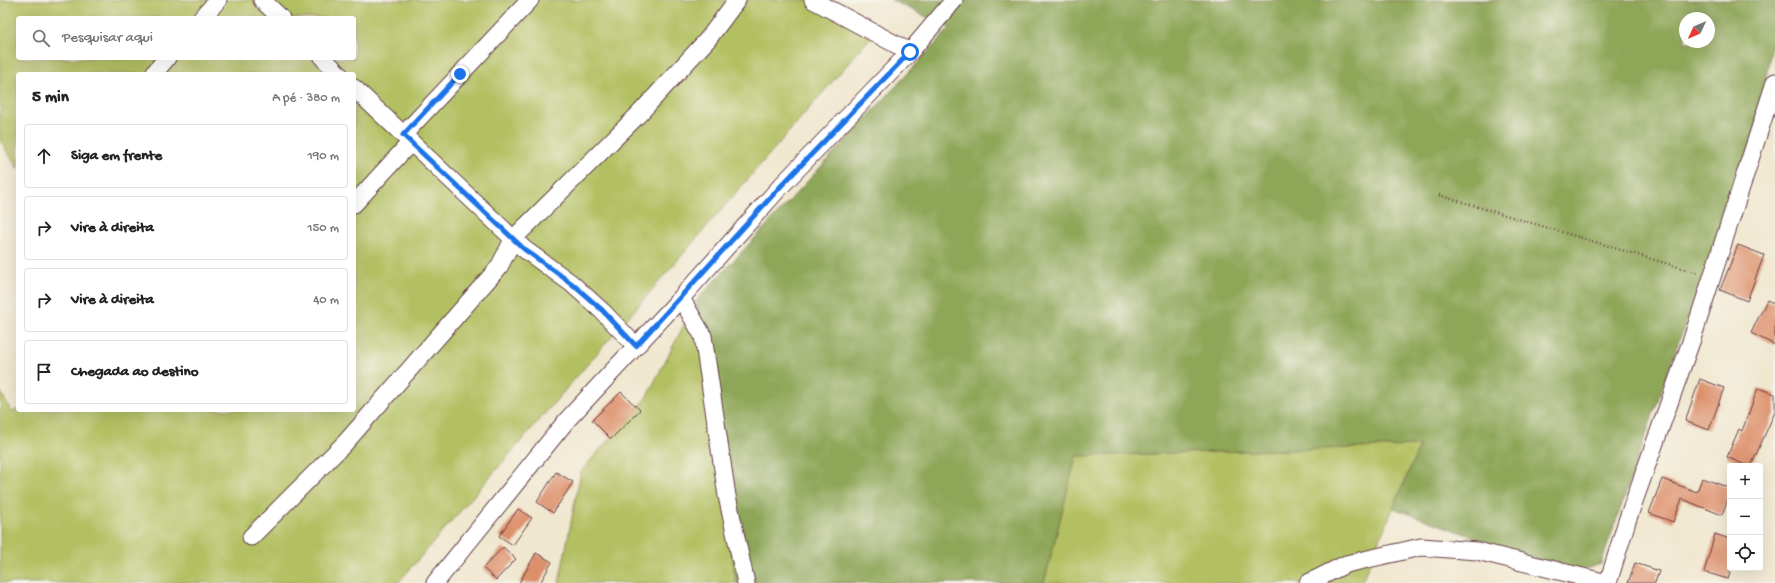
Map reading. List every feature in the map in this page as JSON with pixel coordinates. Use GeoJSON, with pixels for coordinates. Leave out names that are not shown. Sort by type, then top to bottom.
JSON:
{"type":"FeatureCollection","features":[{"type":"Feature","properties":{"kind":"street"},"geometry":{"type":"LineString","coordinates":[[204,16],[218,0]]}},
{"type":"Feature","properties":{"kind":"street"},"geometry":{"type":"LineString","coordinates":[[262,0],[279,16]]}},
{"type":"Feature","properties":{"kind":"street"},"geometry":{"type":"LineString","coordinates":[[356,202],[407,139],[530,0]]}},
{"type":"Feature","properties":{"kind":"street"},"geometry":{"type":"LineString","coordinates":[[251,537],[345,443],[499,267],[514,238],[639,114],[708,39],[737,0]]}},
{"type":"Feature","properties":{"kind":"street"},"geometry":{"type":"LineString","coordinates":[[813,0],[910,52]]}},
{"type":"Feature","properties":{"kind":"street"},"geometry":{"type":"LineString","coordinates":[[435,583],[567,420],[681,298],[781,186],[910,52],[954,0]]}},
{"type":"Feature","properties":{"kind":"street"},"geometry":{"type":"LineString","coordinates":[[155,72],[165,60]]}},
{"type":"Feature","properties":{"kind":"street"},"geometry":{"type":"LineString","coordinates":[[325,60],[337,72]]}},
{"type":"Feature","properties":{"kind":"street"},"geometry":{"type":"LineString","coordinates":[[1308,583],[1346,564],[1421,547],[1477,551],[1608,583],[1627,521],[1692,339],[1711,277],[1769,123],[1775,82]]}},
{"type":"Feature","properties":{"kind":"street"},"geometry":{"type":"LineString","coordinates":[[356,90],[524,249],[571,283],[602,310],[636,346]]}},
{"type":"Feature","properties":{"kind":"street"},"geometry":{"type":"LineString","coordinates":[[681,298],[703,336],[727,496],[746,583]]}},
{"type":"Feature","properties":{"kind":"path"},"geometry":{"type":"LineString","coordinates":[[1439,196],[1711,277]]}},
{"type":"Feature","properties":{"kind":"green space"},"geometry":{"type":"Polygon","coordinates":[[[0,0],[812,0],[871,37],[398,583],[0,583],[0,391],[12,412],[16,410],[16,412],[356,412],[356,72],[16,72],[16,166],[0,140],[0,0]]]}},
{"type":"Feature","properties":{"kind":"green space"},"geometry":{"type":"Polygon","coordinates":[[[891,0],[1775,0],[1775,28],[1756,132],[1672,360],[1601,564],[1573,573],[1393,508],[1420,446],[1076,456],[1044,583],[736,583],[697,300],[950,28],[891,0]]]}},
{"type":"Feature","properties":{"kind":"green space"},"geometry":{"type":"Polygon","coordinates":[[[697,300],[736,583],[559,583],[581,471],[646,398],[697,300]]]}},
{"type":"Feature","properties":{"kind":"green space"},"geometry":{"type":"Polygon","coordinates":[[[1420,446],[1361,583],[1044,583],[1076,456],[1420,446]]]}},
{"type":"Feature","properties":{"kind":"building"},"geometry":{"type":"Polygon","coordinates":[[[1738,245],[1764,255],[1747,301],[1720,290],[1738,245]]]}},
{"type":"Feature","properties":{"kind":"building"},"geometry":{"type":"Polygon","coordinates":[[[1767,300],[1775,304],[1775,345],[1751,333],[1767,300]]]}},
{"type":"Feature","properties":{"kind":"building"},"geometry":{"type":"Polygon","coordinates":[[[1700,379],[1724,388],[1709,430],[1685,421],[1700,379]]]}},
{"type":"Feature","properties":{"kind":"building"},"geometry":{"type":"Polygon","coordinates":[[[1758,388],[1775,394],[1775,412],[1752,463],[1740,463],[1727,457],[1739,429],[1742,431],[1758,388]]]}},
{"type":"Feature","properties":{"kind":"building"},"geometry":{"type":"Polygon","coordinates":[[[621,392],[640,410],[611,439],[592,420],[621,392]]]}},
{"type":"Feature","properties":{"kind":"building"},"geometry":{"type":"Polygon","coordinates":[[[556,472],[573,482],[553,513],[537,502],[556,472]]]}},
{"type":"Feature","properties":{"kind":"building"},"geometry":{"type":"Polygon","coordinates":[[[1702,478],[1727,487],[1727,502],[1722,515],[1682,499],[1673,522],[1649,513],[1662,479],[1697,492],[1702,478]]]}},
{"type":"Feature","properties":{"kind":"building"},"geometry":{"type":"Polygon","coordinates":[[[518,509],[532,518],[513,545],[499,536],[518,509]]]}},
{"type":"Feature","properties":{"kind":"building"},"geometry":{"type":"Polygon","coordinates":[[[1715,534],[1727,538],[1727,571],[1730,571],[1728,579],[1704,572],[1715,534]]]}},
{"type":"Feature","properties":{"kind":"building"},"geometry":{"type":"Polygon","coordinates":[[[503,547],[516,559],[496,580],[483,568],[503,547]]]}},
{"type":"Feature","properties":{"kind":"building"},"geometry":{"type":"Polygon","coordinates":[[[536,553],[552,562],[540,583],[519,583],[536,553]]]}},
{"type":"Feature","properties":{"kind":"building"},"geometry":{"type":"Polygon","coordinates":[[[1635,563],[1659,571],[1655,583],[1628,583],[1635,563]]]}},
{"type":"Feature","properties":{"kind":"route"},"geometry":{"type":"LineString","coordinates":[[460,74],[403,135],[524,249],[571,283],[602,310],[636,346],[781,186],[910,52]]}}]}
